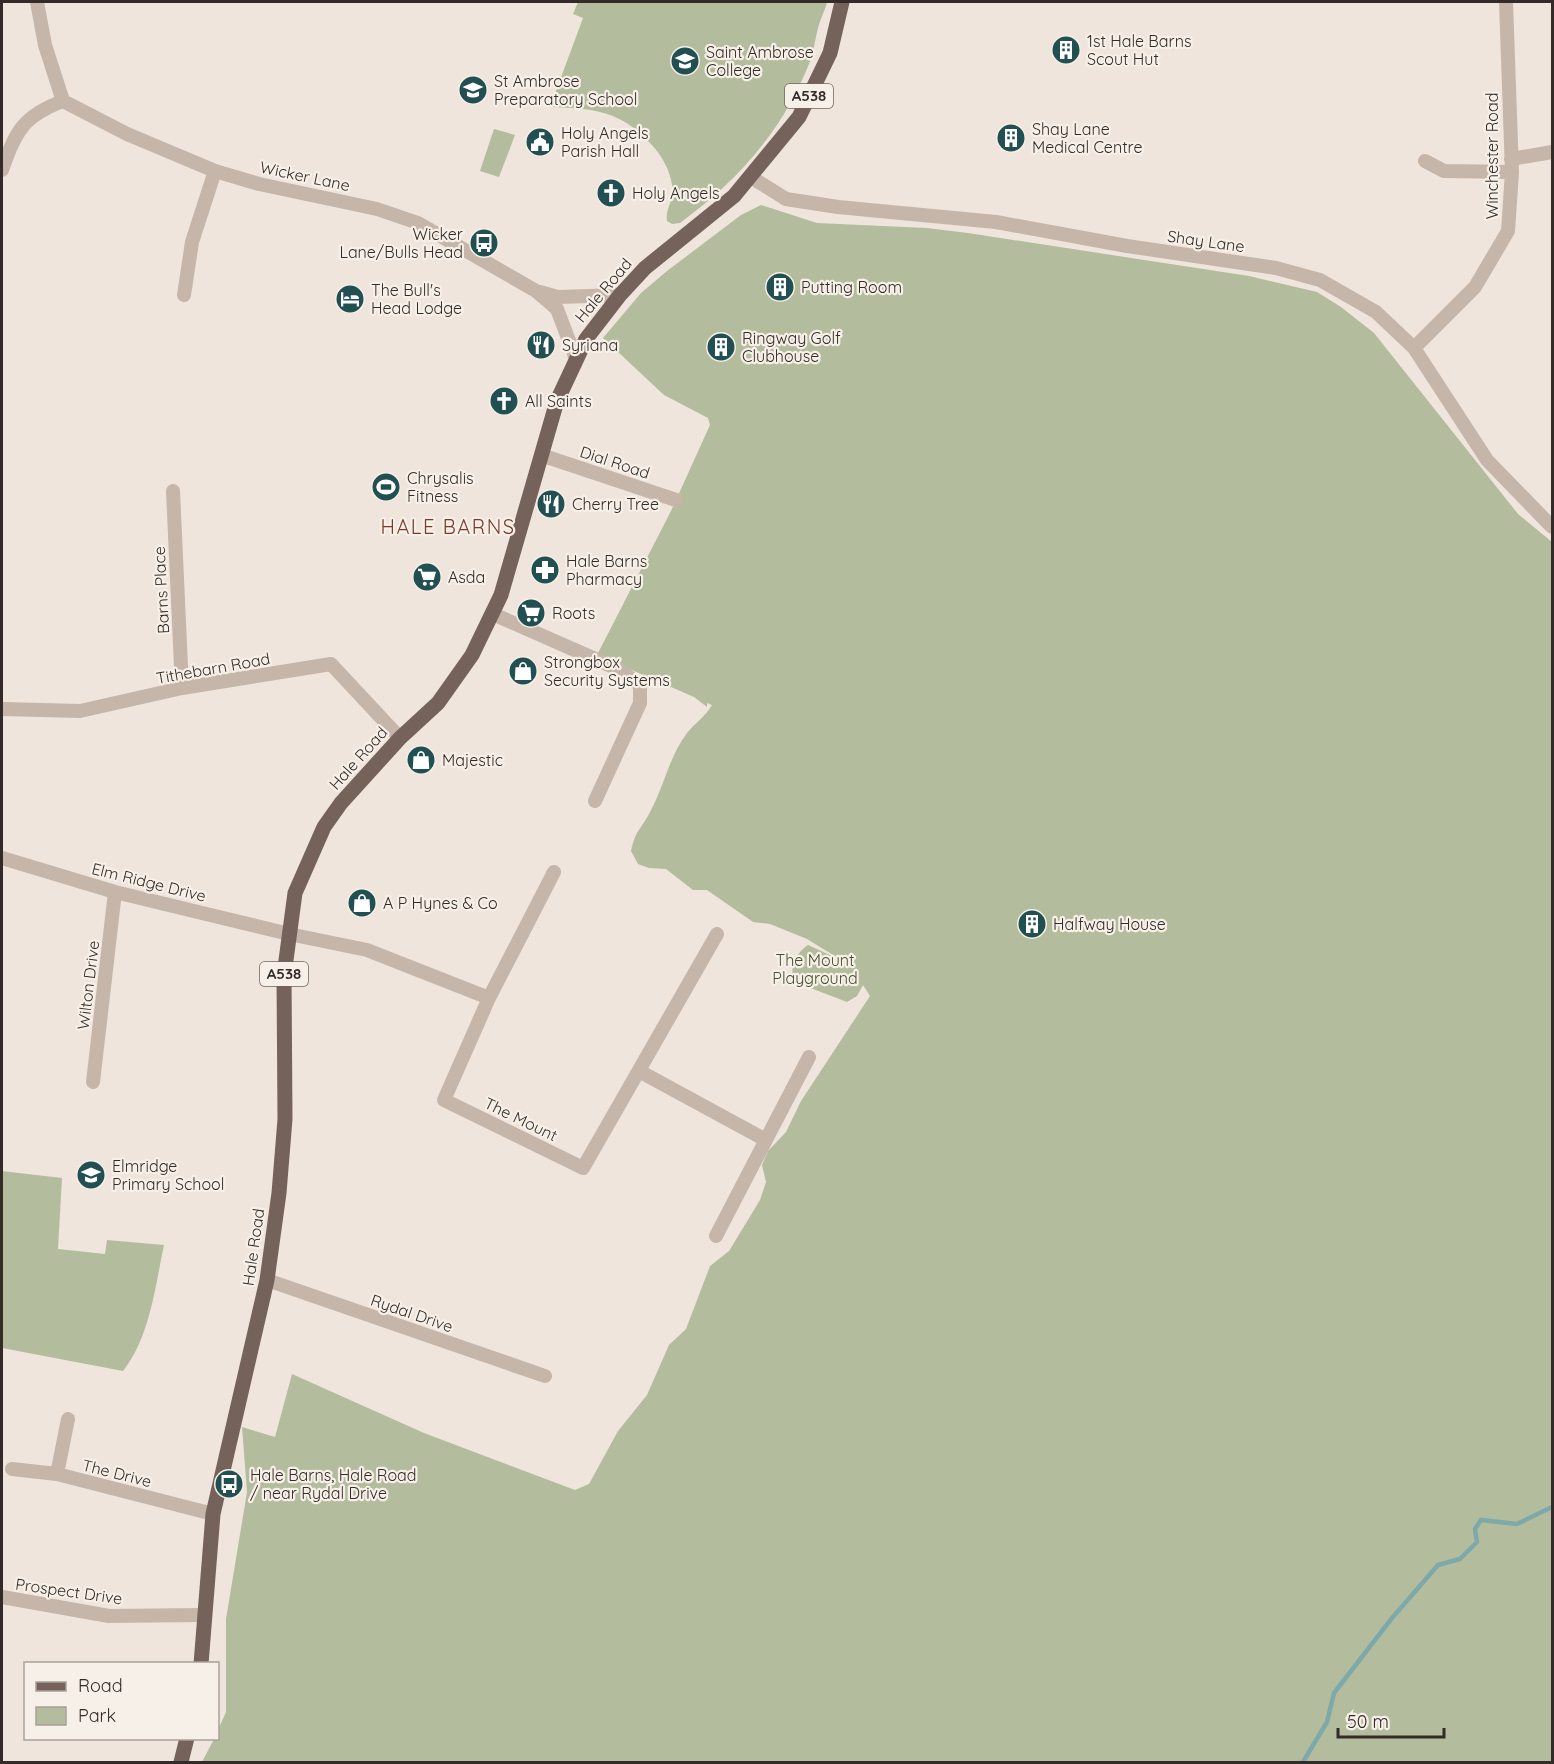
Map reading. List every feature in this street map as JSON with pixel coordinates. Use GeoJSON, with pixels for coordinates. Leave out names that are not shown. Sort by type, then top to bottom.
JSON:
{"type":"FeatureCollection","features":[{"type":"Feature","properties":{"kind":"main road","name":"Hale Road"},"geometry":{"type":"LineString","coordinates":[[201,1662],[213,1514],[267,1280],[285,1119],[284,975],[295,893],[324,827],[360,780],[438,703],[460,674],[493,614],[517,546],[536,472],[544,456],[557,401],[586,339],[620,295],[645,268],[734,196],[799,117],[830,52],[842,2]]}},
{"type":"Feature","properties":{"kind":"main road"},"geometry":{"type":"LineString","coordinates":[[181,1762],[186,1740]]}},
{"type":"Feature","properties":{"kind":"street"},"geometry":{"type":"LineString","coordinates":[[2,170],[14,136],[38,111],[63,101],[45,45],[37,2]]}},
{"type":"Feature","properties":{"kind":"street","name":"Winchester Road"},"geometry":{"type":"LineString","coordinates":[[1414,348],[1475,287],[1509,231],[1512,166],[1506,2]]}},
{"type":"Feature","properties":{"kind":"street","name":"Wicker Lane"},"geometry":{"type":"LineString","coordinates":[[63,101],[127,134],[215,171],[268,186],[376,209],[418,223],[536,291],[557,309],[576,359]]}},
{"type":"Feature","properties":{"kind":"street"},"geometry":{"type":"LineString","coordinates":[[1425,161],[1444,171],[1512,166],[1552,152]]}},
{"type":"Feature","properties":{"kind":"street"},"geometry":{"type":"LineString","coordinates":[[184,295],[194,233],[215,171]]}},
{"type":"Feature","properties":{"kind":"street","name":"Shay Lane"},"geometry":{"type":"LineString","coordinates":[[751,177],[777,195],[795,201],[996,222],[1127,246],[1276,268],[1320,280],[1376,312],[1414,348],[1487,460],[1552,527]]}},
{"type":"Feature","properties":{"kind":"street","name":"Wicker Lane"},"geometry":{"type":"LineString","coordinates":[[536,291],[558,297],[620,295]]}},
{"type":"Feature","properties":{"kind":"street","name":"Dial Road"},"geometry":{"type":"LineString","coordinates":[[544,456],[676,500]]}},
{"type":"Feature","properties":{"kind":"street","name":"Barns Place"},"geometry":{"type":"LineString","coordinates":[[173,491],[182,688]]}},
{"type":"Feature","properties":{"kind":"street"},"geometry":{"type":"LineString","coordinates":[[493,614],[618,669],[640,686],[640,703],[595,801]]}},
{"type":"Feature","properties":{"kind":"street","name":"Tithebarn Road"},"geometry":{"type":"LineString","coordinates":[[2,709],[80,711],[182,688],[331,664],[400,738]]}},
{"type":"Feature","properties":{"kind":"street","name":"Elm Ridge Drive"},"geometry":{"type":"LineString","coordinates":[[2,858],[115,892],[289,934]]}},
{"type":"Feature","properties":{"kind":"street","name":"The Mount"},"geometry":{"type":"LineString","coordinates":[[554,872],[489,998],[444,1100],[584,1168],[717,934]]}},
{"type":"Feature","properties":{"kind":"street","name":"Wilton Drive"},"geometry":{"type":"LineString","coordinates":[[93,1082],[115,892]]}},
{"type":"Feature","properties":{"kind":"street"},"geometry":{"type":"LineString","coordinates":[[289,934],[367,950],[489,998]]}},
{"type":"Feature","properties":{"kind":"street"},"geometry":{"type":"LineString","coordinates":[[716,1236],[809,1057]]}},
{"type":"Feature","properties":{"kind":"street"},"geometry":{"type":"LineString","coordinates":[[639,1071],[766,1140]]}},
{"type":"Feature","properties":{"kind":"street","name":"Rydal Drive"},"geometry":{"type":"LineString","coordinates":[[267,1280],[545,1376]]}},
{"type":"Feature","properties":{"kind":"street"},"geometry":{"type":"LineString","coordinates":[[57,1474],[68,1419]]}},
{"type":"Feature","properties":{"kind":"street","name":"The Drive"},"geometry":{"type":"LineString","coordinates":[[12,1469],[57,1474],[213,1514]]}},
{"type":"Feature","properties":{"kind":"street","name":"Prospect Drive"},"geometry":{"type":"LineString","coordinates":[[2,1597],[108,1616],[204,1615]]}},
{"type":"Feature","properties":{"kind":"green space","name":"Saint Ambrose College"},"geometry":{"type":"Polygon","coordinates":[[[578,2],[827,2],[811,59],[788,108],[774,130],[758,151],[722,189],[680,223],[672,224],[667,221],[673,191],[671,179],[659,153],[640,133],[628,124],[606,114],[550,107],[583,18],[573,14],[578,2]]]}},
{"type":"Feature","properties":{"kind":"green space"},"geometry":{"type":"Polygon","coordinates":[[[494,129],[515,135],[499,177],[480,171],[494,129]]]}},
{"type":"Feature","properties":{"kind":"green space","name":"The Mount Playground"},"geometry":{"type":"Polygon","coordinates":[[[761,205],[817,223],[927,228],[968,233],[1249,276],[1317,292],[1341,307],[1374,333],[1518,514],[1552,542],[1552,1762],[202,1762],[213,1740],[219,1740],[219,1728],[226,1712],[226,1619],[247,1492],[242,1427],[275,1437],[292,1374],[424,1433],[575,1490],[589,1484],[618,1431],[647,1395],[669,1345],[686,1329],[710,1266],[729,1251],[760,1200],[766,1182],[762,1165],[768,1151],[786,1132],[801,1101],[870,996],[863,985],[857,996],[847,1002],[800,984],[793,978],[794,964],[798,955],[808,945],[843,961],[807,939],[770,924],[753,922],[707,890],[693,890],[666,869],[649,868],[638,864],[631,851],[635,838],[656,801],[681,742],[712,705],[707,703],[707,707],[694,697],[597,655],[671,511],[710,425],[708,418],[664,395],[603,338],[641,293],[741,215],[761,205]]]}},
{"type":"Feature","properties":{"kind":"green space"},"geometry":{"type":"Polygon","coordinates":[[[2,1171],[62,1178],[58,1249],[105,1254],[107,1240],[164,1245],[150,1311],[140,1343],[123,1371],[2,1348],[2,1171]]]}},
{"type":"Feature","properties":{"kind":"waterway"},"geometry":{"type":"LineString","coordinates":[[1303,1762],[1327,1722],[1334,1693],[1392,1618],[1438,1565],[1460,1559],[1477,1542],[1475,1529],[1481,1520],[1517,1524],[1552,1507]]}},
{"type":"Feature","properties":{"kind":"place","name":"1st Hale Barns Scout Hut"},"geometry":{"type":"Point","coordinates":[1066,50]}},
{"type":"Feature","properties":{"kind":"place","name":"Saint Ambrose College"},"geometry":{"type":"Point","coordinates":[685,61]}},
{"type":"Feature","properties":{"kind":"place","name":"St Ambrose Preparatory School"},"geometry":{"type":"Point","coordinates":[473,90]}},
{"type":"Feature","properties":{"kind":"place","name":"Shay Lane Medical Centre"},"geometry":{"type":"Point","coordinates":[1011,138]}},
{"type":"Feature","properties":{"kind":"place","name":"Holy Angels Parish Hall"},"geometry":{"type":"Point","coordinates":[540,142]}},
{"type":"Feature","properties":{"kind":"place","name":"Holy Angels"},"geometry":{"type":"Point","coordinates":[611,193]}},
{"type":"Feature","properties":{"kind":"place","name":"Wicker Lane/Bulls Head"},"geometry":{"type":"Point","coordinates":[484,243]}},
{"type":"Feature","properties":{"kind":"place","name":"Putting Room"},"geometry":{"type":"Point","coordinates":[780,287]}},
{"type":"Feature","properties":{"kind":"place","name":"The Bull's Head Lodge"},"geometry":{"type":"Point","coordinates":[350,299]}},
{"type":"Feature","properties":{"kind":"place","name":"Syriana"},"geometry":{"type":"Point","coordinates":[541,345]}},
{"type":"Feature","properties":{"kind":"place","name":"Ringway Golf Clubhouse"},"geometry":{"type":"Point","coordinates":[721,347]}},
{"type":"Feature","properties":{"kind":"place","name":"All Saints"},"geometry":{"type":"Point","coordinates":[504,401]}},
{"type":"Feature","properties":{"kind":"place","name":"Chrysalis Fitness"},"geometry":{"type":"Point","coordinates":[386,487]}},
{"type":"Feature","properties":{"kind":"place","name":"Cherry Tree"},"geometry":{"type":"Point","coordinates":[551,504]}},
{"type":"Feature","properties":{"kind":"place","name":"Hale Barns Pharmacy"},"geometry":{"type":"Point","coordinates":[545,570]}},
{"type":"Feature","properties":{"kind":"place","name":"Asda"},"geometry":{"type":"Point","coordinates":[427,577]}},
{"type":"Feature","properties":{"kind":"place","name":"Roots"},"geometry":{"type":"Point","coordinates":[531,613]}},
{"type":"Feature","properties":{"kind":"place","name":"Strongbox Security Systems"},"geometry":{"type":"Point","coordinates":[523,671]}},
{"type":"Feature","properties":{"kind":"place","name":"Majestic"},"geometry":{"type":"Point","coordinates":[421,760]}},
{"type":"Feature","properties":{"kind":"place","name":"A P Hynes & Co"},"geometry":{"type":"Point","coordinates":[362,903]}},
{"type":"Feature","properties":{"kind":"place","name":"Halfway House"},"geometry":{"type":"Point","coordinates":[1032,924]}},
{"type":"Feature","properties":{"kind":"place","name":"Elmridge Primary School"},"geometry":{"type":"Point","coordinates":[91,1175]}},
{"type":"Feature","properties":{"kind":"place","name":"Hale Barns, Hale Road / near Rydal Drive"},"geometry":{"type":"Point","coordinates":[229,1484]}},
{"type":"Feature","properties":{"kind":"district","name":"HALE BARNS"},"geometry":{"type":"Point","coordinates":[448,527]}}]}
